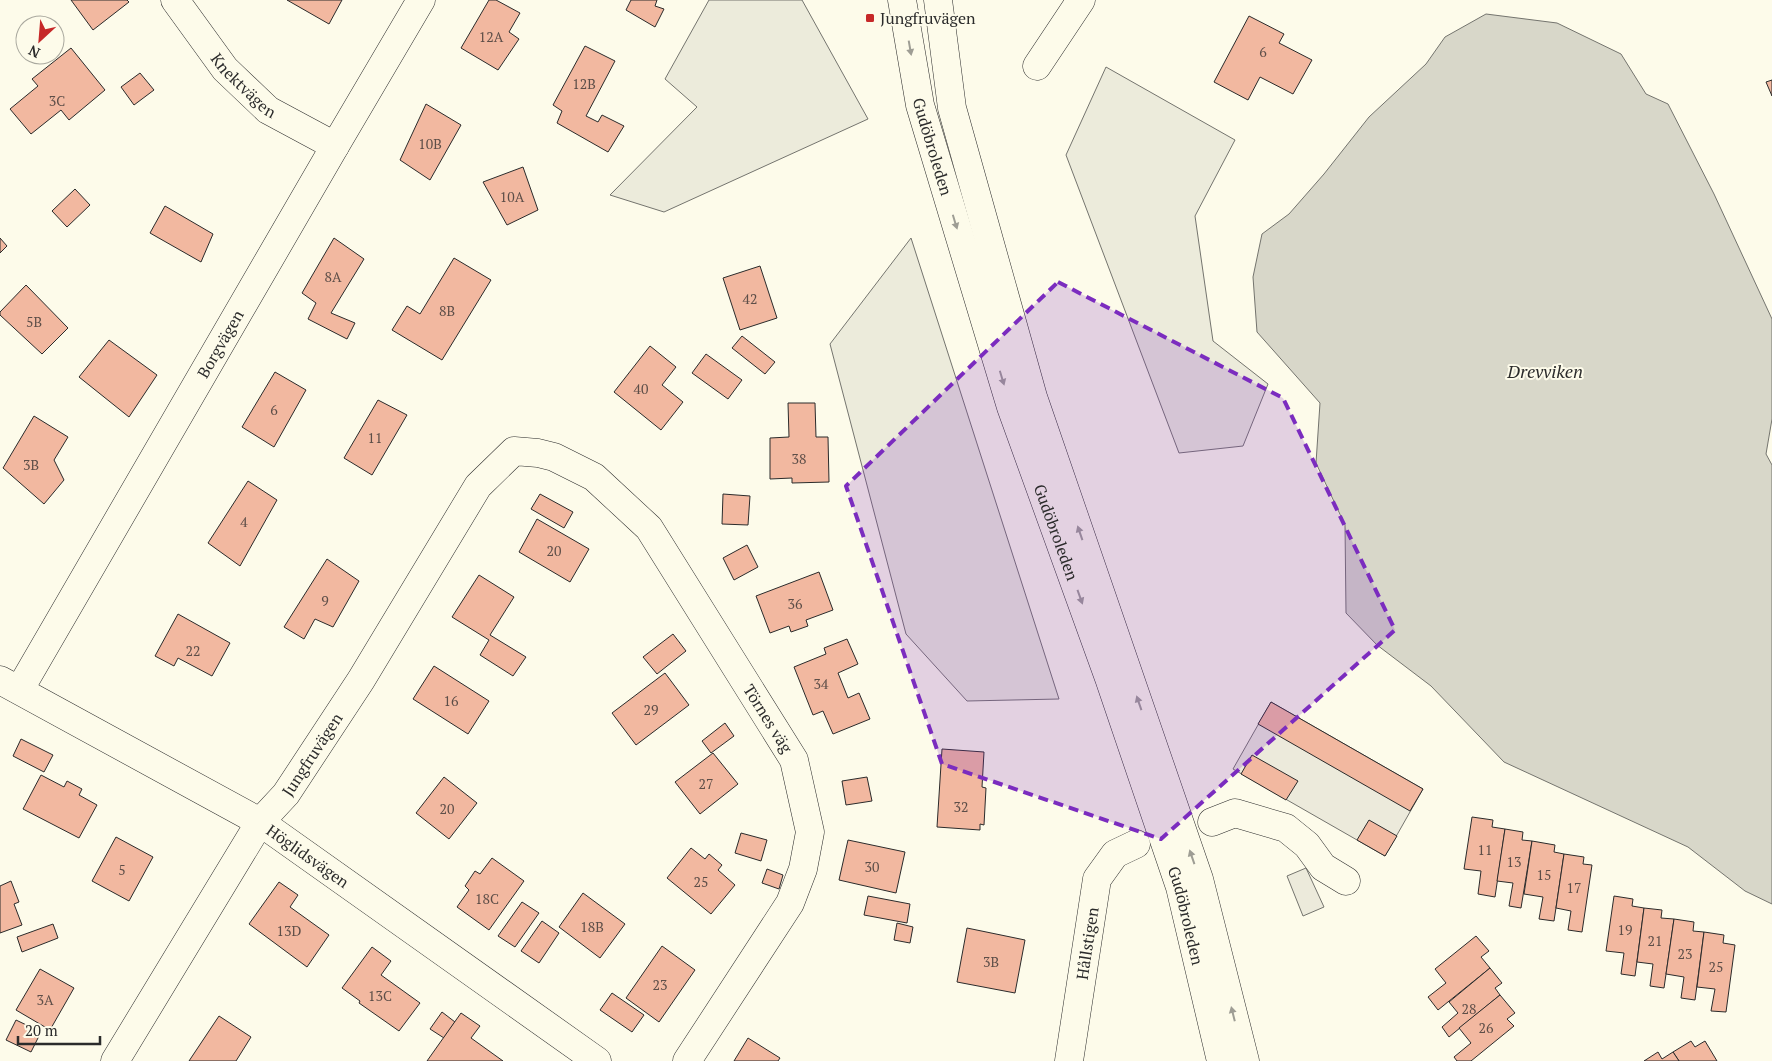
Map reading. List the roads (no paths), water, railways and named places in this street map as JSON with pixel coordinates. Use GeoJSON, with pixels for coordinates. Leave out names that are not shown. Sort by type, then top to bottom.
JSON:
{"type":"FeatureCollection","features":[{"type":"Feature","properties":{"kind":"street","name":"Knektvägen"},"geometry":{"type":"LineString","coordinates":[[175,0],[225,69],[268,110],[335,146]]}},
{"type":"Feature","properties":{"kind":"street","name":"Borgvägen"},"geometry":{"type":"LineString","coordinates":[[10,685],[421,0]]}},
{"type":"Feature","properties":{"kind":"street","name":"Gudöbroleden"},"geometry":{"type":"LineString","coordinates":[[902,0],[920,106],[1011,407],[1109,678],[1180,888],[1221,1061]]}},
{"type":"Feature","properties":{"kind":"street","name":"Gudöbroleden"},"geometry":{"type":"LineString","coordinates":[[938,0],[952,108],[1033,397],[1199,879],[1245,1061]]}},
{"type":"Feature","properties":{"kind":"street"},"geometry":{"type":"LineString","coordinates":[[1037,66],[1081,0]]}},
{"type":"Feature","properties":{"kind":"street","name":"Jungfruvägen"},"geometry":{"type":"LineString","coordinates":[[115,1061],[260,822],[286,794],[361,680],[478,486],[514,451]]}},
{"type":"Feature","properties":{"kind":"street","name":"Törnes väg"},"geometry":{"type":"LineString","coordinates":[[514,451],[538,452],[554,457],[594,477],[648,528],[794,760],[810,832],[800,878],[790,903],[686,1061]]}},
{"type":"Feature","properties":{"kind":"street","name":"Höglidsvägen"},"geometry":{"type":"LineString","coordinates":[[10,685],[260,822],[596,1061]]}},
{"type":"Feature","properties":{"kind":"street"},"geometry":{"type":"LineString","coordinates":[[1212,822],[1235,813],[1286,828],[1307,846],[1323,867],[1346,881]]}},
{"type":"Feature","properties":{"kind":"street","name":"Hållstigen"},"geometry":{"type":"LineString","coordinates":[[1069,1061],[1098,879],[1115,854],[1136,844]]}},
{"type":"Feature","properties":{"kind":"water","name":"Drevviken"},"geometry":{"type":"Polygon","coordinates":[[[1486,14],[1557,23],[1621,54],[1646,94],[1668,104],[1714,194],[1772,319],[1772,419],[1766,454],[1772,465],[1772,904],[1745,891],[1688,847],[1504,762],[1431,686],[1377,645],[1346,613],[1345,525],[1316,463],[1320,403],[1257,332],[1253,277],[1262,234],[1289,214],[1324,174],[1369,117],[1426,64],[1445,37],[1486,14]]]}},
{"type":"Feature","properties":{"kind":"place","name":"Jungfruvägen"},"geometry":{"type":"Point","coordinates":[870,18]}}]}
